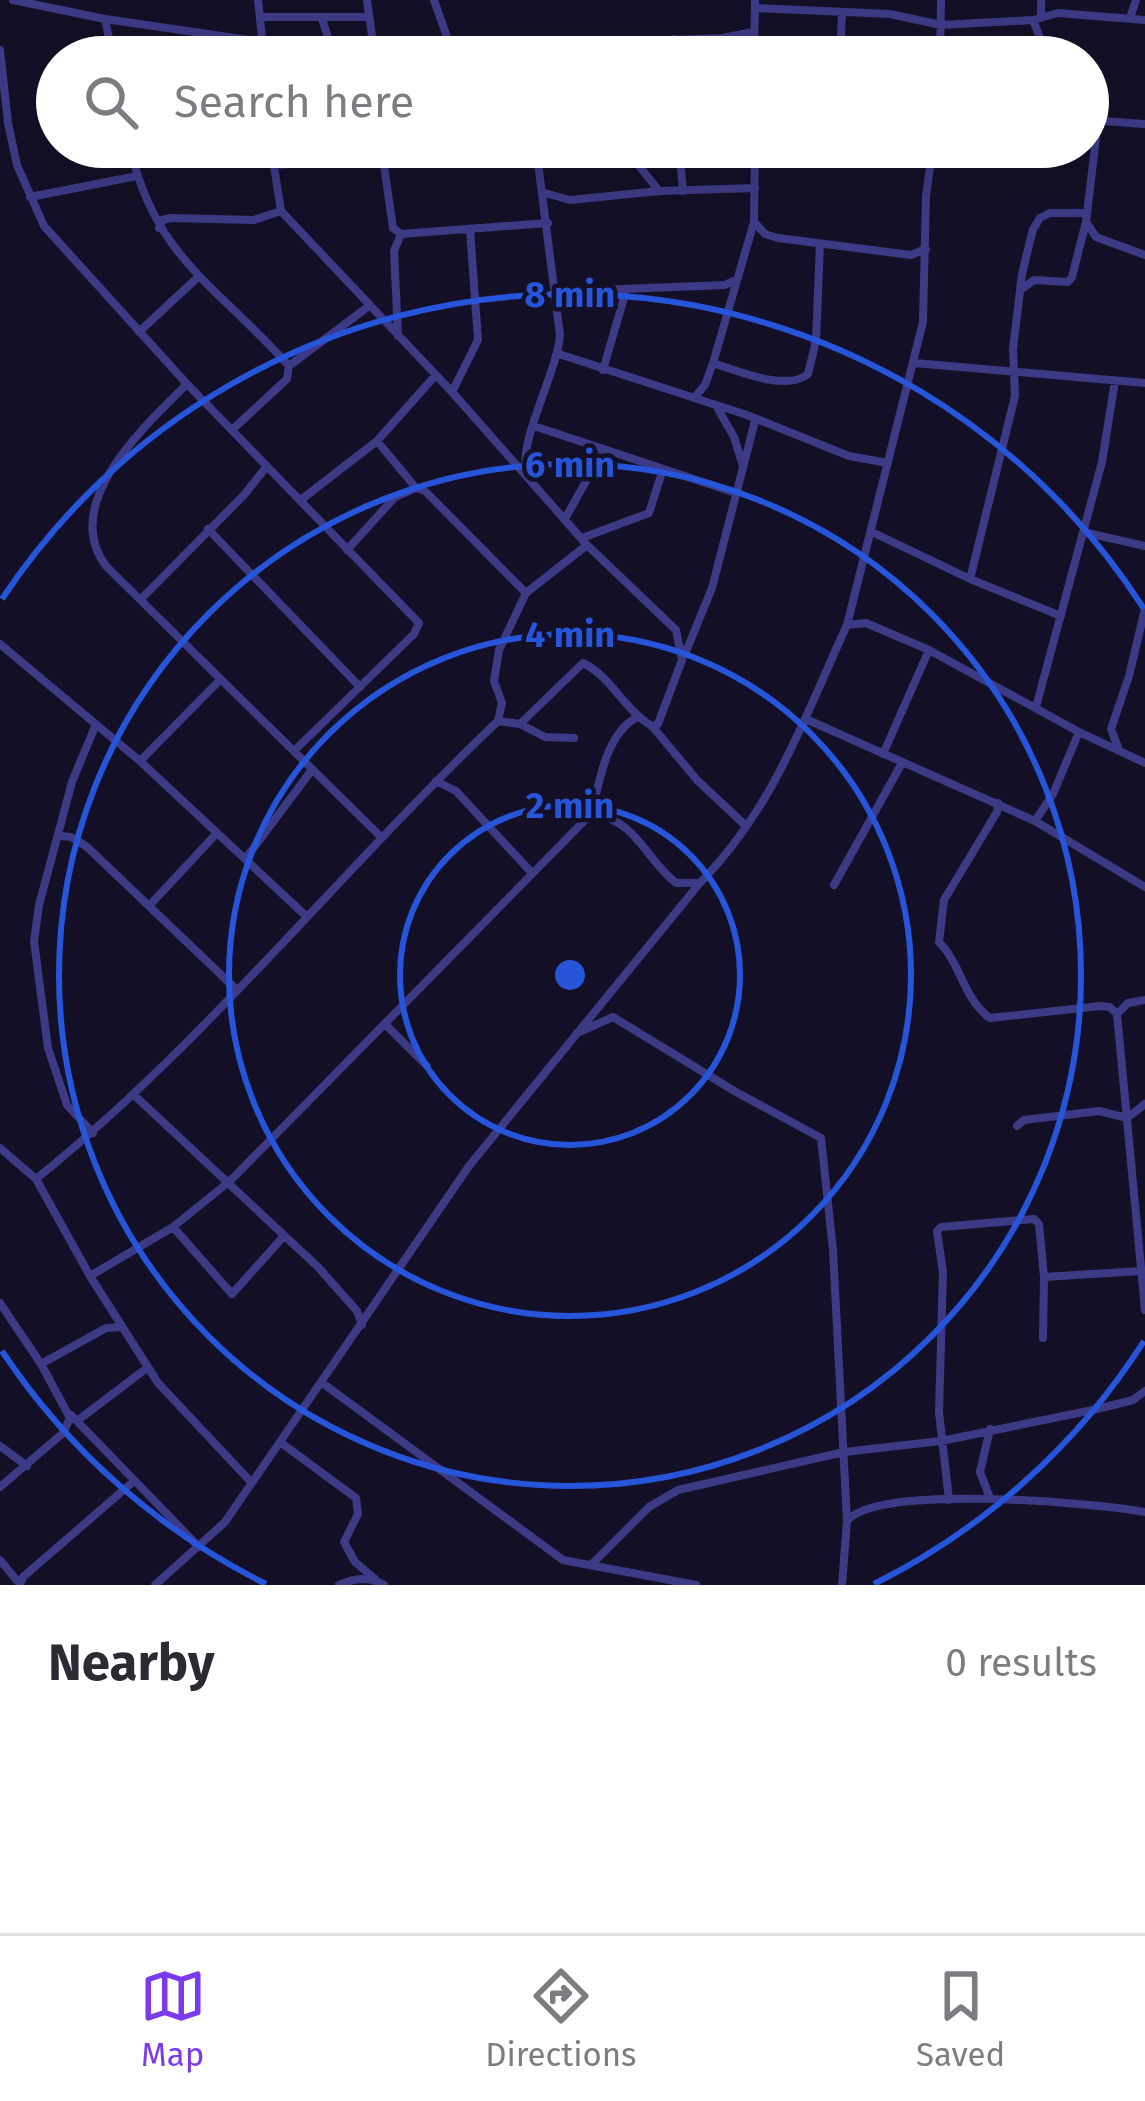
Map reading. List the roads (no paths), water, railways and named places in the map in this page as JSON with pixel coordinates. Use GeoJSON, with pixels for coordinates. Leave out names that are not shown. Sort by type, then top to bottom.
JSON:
{"type":"FeatureCollection","features":[{"type":"Feature","properties":{"kind":"street"},"geometry":{"type":"LineString","coordinates":[[13,0],[222,36]]}},
{"type":"Feature","properties":{"kind":"street"},"geometry":{"type":"LineString","coordinates":[[259,0],[262,36]]}},
{"type":"Feature","properties":{"kind":"street"},"geometry":{"type":"LineString","coordinates":[[368,0],[371,36]]}},
{"type":"Feature","properties":{"kind":"street"},"geometry":{"type":"LineString","coordinates":[[434,0],[447,36]]}},
{"type":"Feature","properties":{"kind":"street"},"geometry":{"type":"LineString","coordinates":[[941,0],[941,36]]}},
{"type":"Feature","properties":{"kind":"street"},"geometry":{"type":"LineString","coordinates":[[1039,36],[1041,0]]}},
{"type":"Feature","properties":{"kind":"street"},"geometry":{"type":"LineString","coordinates":[[1130,18],[1136,0]]}},
{"type":"Feature","properties":{"kind":"street"},"geometry":{"type":"LineString","coordinates":[[753,36],[755,4],[890,14],[941,25],[1073,13],[1145,20]]}},
{"type":"Feature","properties":{"kind":"street"},"geometry":{"type":"LineString","coordinates":[[841,36],[842,12]]}},
{"type":"Feature","properties":{"kind":"street"},"geometry":{"type":"LineString","coordinates":[[260,17],[368,17]]}},
{"type":"Feature","properties":{"kind":"street"},"geometry":{"type":"LineString","coordinates":[[104,19],[108,36]]}},
{"type":"Feature","properties":{"kind":"street"},"geometry":{"type":"LineString","coordinates":[[322,19],[328,36]]}},
{"type":"Feature","properties":{"kind":"street"},"geometry":{"type":"LineString","coordinates":[[732,36],[753,32]]}},
{"type":"Feature","properties":{"kind":"street"},"geometry":{"type":"LineString","coordinates":[[0,50],[8,123],[30,197],[44,226],[187,384],[419,623],[414,634],[295,751]]}},
{"type":"Feature","properties":{"kind":"street"},"geometry":{"type":"LineString","coordinates":[[1109,121],[1145,124]]}},
{"type":"Feature","properties":{"kind":"street"},"geometry":{"type":"LineString","coordinates":[[134,168],[159,230],[289,366]]}},
{"type":"Feature","properties":{"kind":"street"},"geometry":{"type":"LineString","coordinates":[[274,168],[281,211],[452,392],[584,542],[676,630],[682,660]]}},
{"type":"Feature","properties":{"kind":"street"},"geometry":{"type":"LineString","coordinates":[[383,168],[393,228],[400,234],[548,223]]}},
{"type":"Feature","properties":{"kind":"street"},"geometry":{"type":"LineString","coordinates":[[528,476],[525,449],[559,354],[558,296],[540,168]]}},
{"type":"Feature","properties":{"kind":"street"},"geometry":{"type":"LineString","coordinates":[[641,168],[659,191]]}},
{"type":"Feature","properties":{"kind":"street"},"geometry":{"type":"LineString","coordinates":[[681,168],[683,191]]}},
{"type":"Feature","properties":{"kind":"street"},"geometry":{"type":"LineString","coordinates":[[694,398],[713,363],[754,222],[755,168]]}},
{"type":"Feature","properties":{"kind":"street"},"geometry":{"type":"LineString","coordinates":[[155,1585],[225,1522],[462,1175],[765,803],[808,720],[847,625],[872,532],[923,322],[931,168]]}},
{"type":"Feature","properties":{"kind":"street"},"geometry":{"type":"LineString","coordinates":[[1022,289],[1034,280],[1068,282],[1078,260],[1086,218],[1090,168]]}},
{"type":"Feature","properties":{"kind":"street"},"geometry":{"type":"LineString","coordinates":[[30,197],[136,176]]}},
{"type":"Feature","properties":{"kind":"street"},"geometry":{"type":"LineString","coordinates":[[544,192],[570,200],[755,188]]}},
{"type":"Feature","properties":{"kind":"street"},"geometry":{"type":"LineString","coordinates":[[159,230],[162,220],[171,218],[254,220],[281,211]]}},
{"type":"Feature","properties":{"kind":"street"},"geometry":{"type":"LineString","coordinates":[[970,579],[1015,396],[1013,350],[1030,241],[1040,218],[1050,213],[1086,218]]}},
{"type":"Feature","properties":{"kind":"street"},"geometry":{"type":"LineString","coordinates":[[1086,218],[1096,237],[1145,255]]}},
{"type":"Feature","properties":{"kind":"street"},"geometry":{"type":"LineString","coordinates":[[754,222],[765,234],[820,245],[910,255],[926,249]]}},
{"type":"Feature","properties":{"kind":"street"},"geometry":{"type":"LineString","coordinates":[[452,392],[478,340],[470,229]]}},
{"type":"Feature","properties":{"kind":"street"},"geometry":{"type":"LineString","coordinates":[[398,337],[394,251],[400,234]]}},
{"type":"Feature","properties":{"kind":"street"},"geometry":{"type":"LineString","coordinates":[[713,363],[797,381],[808,374],[815,341],[820,245]]}},
{"type":"Feature","properties":{"kind":"street"},"geometry":{"type":"LineString","coordinates":[[910,255],[925,269]]}},
{"type":"Feature","properties":{"kind":"street"},"geometry":{"type":"LineString","coordinates":[[139,332],[199,277]]}},
{"type":"Feature","properties":{"kind":"street"},"geometry":{"type":"LineString","coordinates":[[558,296],[571,291],[725,285],[738,279]]}},
{"type":"Feature","properties":{"kind":"street"},"geometry":{"type":"LineString","coordinates":[[725,285],[733,296]]}},
{"type":"Feature","properties":{"kind":"street"},"geometry":{"type":"LineString","coordinates":[[603,370],[626,291]]}},
{"type":"Feature","properties":{"kind":"street"},"geometry":{"type":"LineString","coordinates":[[233,429],[287,379],[289,366],[369,306]]}},
{"type":"Feature","properties":{"kind":"street"},"geometry":{"type":"LineString","coordinates":[[559,354],[747,415],[849,457],[888,463]]}},
{"type":"Feature","properties":{"kind":"street"},"geometry":{"type":"LineString","coordinates":[[914,363],[1145,382]]}},
{"type":"Feature","properties":{"kind":"street"},"geometry":{"type":"LineString","coordinates":[[302,499],[376,441],[436,376]]}},
{"type":"Feature","properties":{"kind":"street"},"geometry":{"type":"LineString","coordinates":[[1036,707],[1102,462],[1115,381]]}},
{"type":"Feature","properties":{"kind":"street"},"geometry":{"type":"LineString","coordinates":[[187,384],[131,441],[108,473],[94,523],[99,558],[381,837]]}},
{"type":"Feature","properties":{"kind":"street"},"geometry":{"type":"LineString","coordinates":[[704,385],[734,437],[743,466]]}},
{"type":"Feature","properties":{"kind":"street"},"geometry":{"type":"LineString","coordinates":[[652,726],[658,724],[712,588],[755,421]]}},
{"type":"Feature","properties":{"kind":"street"},"geometry":{"type":"LineString","coordinates":[[534,426],[736,493]]}},
{"type":"Feature","properties":{"kind":"street"},"geometry":{"type":"LineString","coordinates":[[376,441],[416,488],[425,491],[526,593]]}},
{"type":"Feature","properties":{"kind":"street"},"geometry":{"type":"LineString","coordinates":[[503,452],[525,449]]}},
{"type":"Feature","properties":{"kind":"street"},"geometry":{"type":"LineString","coordinates":[[566,518],[604,449]]}},
{"type":"Feature","properties":{"kind":"street"},"geometry":{"type":"LineString","coordinates":[[142,599],[267,466]]}},
{"type":"Feature","properties":{"kind":"street"},"geometry":{"type":"LineString","coordinates":[[36,1179],[134,1095],[498,722],[502,703],[494,681],[499,650],[526,593],[584,542],[649,513],[663,469]]}},
{"type":"Feature","properties":{"kind":"street"},"geometry":{"type":"LineString","coordinates":[[347,550],[395,497],[416,488]]}},
{"type":"Feature","properties":{"kind":"street"},"geometry":{"type":"LineString","coordinates":[[208,529],[360,687]]}},
{"type":"Feature","properties":{"kind":"street"},"geometry":{"type":"LineString","coordinates":[[872,532],[1061,616]]}},
{"type":"Feature","properties":{"kind":"street"},"geometry":{"type":"LineString","coordinates":[[1083,532],[1145,546]]}},
{"type":"Feature","properties":{"kind":"street"},"geometry":{"type":"LineString","coordinates":[[851,604],[866,622],[1145,763]]}},
{"type":"Feature","properties":{"kind":"street"},"geometry":{"type":"LineString","coordinates":[[1119,750],[1111,729],[1130,676],[1145,609]]}},
{"type":"Feature","properties":{"kind":"street"},"geometry":{"type":"LineString","coordinates":[[847,625],[866,622]]}},
{"type":"Feature","properties":{"kind":"street"},"geometry":{"type":"LineString","coordinates":[[676,630],[694,630]]}},
{"type":"Feature","properties":{"kind":"street"},"geometry":{"type":"LineString","coordinates":[[0,644],[140,761],[306,916]]}},
{"type":"Feature","properties":{"kind":"street"},"geometry":{"type":"LineString","coordinates":[[883,754],[929,650]]}},
{"type":"Feature","properties":{"kind":"street"},"geometry":{"type":"LineString","coordinates":[[520,724],[583,663],[590,664],[745,825]]}},
{"type":"Feature","properties":{"kind":"street"},"geometry":{"type":"LineString","coordinates":[[140,761],[219,680]]}},
{"type":"Feature","properties":{"kind":"street"},"geometry":{"type":"LineString","coordinates":[[90,1276],[173,1227],[230,1181],[386,1024],[592,813],[598,776],[623,726],[637,717]]}},
{"type":"Feature","properties":{"kind":"street"},"geometry":{"type":"LineString","coordinates":[[808,720],[998,802],[1145,887]]}},
{"type":"Feature","properties":{"kind":"street"},"geometry":{"type":"LineString","coordinates":[[498,722],[520,724],[545,737],[574,738]]}},
{"type":"Feature","properties":{"kind":"street"},"geometry":{"type":"LineString","coordinates":[[93,1133],[68,1105],[48,1048],[34,941],[39,905],[73,782],[96,724]]}},
{"type":"Feature","properties":{"kind":"street"},"geometry":{"type":"LineString","coordinates":[[1034,820],[1054,794],[1079,732]]}},
{"type":"Feature","properties":{"kind":"street"},"geometry":{"type":"LineString","coordinates":[[834,885],[902,764]]}},
{"type":"Feature","properties":{"kind":"street"},"geometry":{"type":"LineString","coordinates":[[245,858],[311,771]]}},
{"type":"Feature","properties":{"kind":"street"},"geometry":{"type":"LineString","coordinates":[[436,781],[456,791],[532,873]]}},
{"type":"Feature","properties":{"kind":"street"},"geometry":{"type":"LineString","coordinates":[[998,802],[997,812],[944,900],[939,942],[970,995],[990,1018],[1100,1006],[1117,1014],[1145,1310]]}},
{"type":"Feature","properties":{"kind":"street"},"geometry":{"type":"LineString","coordinates":[[592,813],[629,827],[648,856],[676,883],[700,883]]}},
{"type":"Feature","properties":{"kind":"street"},"geometry":{"type":"LineString","coordinates":[[149,906],[216,834]]}},
{"type":"Feature","properties":{"kind":"street"},"geometry":{"type":"LineString","coordinates":[[60,836],[86,846],[236,989]]}},
{"type":"Feature","properties":{"kind":"street"},"geometry":{"type":"LineString","coordinates":[[1117,1014],[1128,1003],[1145,1000]]}},
{"type":"Feature","properties":{"kind":"street"},"geometry":{"type":"LineString","coordinates":[[578,1033],[613,1017],[821,1138],[833,1250],[844,1452],[847,1521],[842,1585]]}},
{"type":"Feature","properties":{"kind":"street"},"geometry":{"type":"LineString","coordinates":[[386,1024],[427,1066]]}},
{"type":"Feature","properties":{"kind":"street"},"geometry":{"type":"LineString","coordinates":[[134,1095],[230,1181],[348,1300],[362,1326]]}},
{"type":"Feature","properties":{"kind":"street"},"geometry":{"type":"LineString","coordinates":[[1127,1118],[1145,1104]]}},
{"type":"Feature","properties":{"kind":"street"},"geometry":{"type":"LineString","coordinates":[[1017,1126],[1024,1120],[1099,1111],[1127,1118]]}},
{"type":"Feature","properties":{"kind":"street"},"geometry":{"type":"LineString","coordinates":[[0,1148],[36,1179],[158,1383],[250,1482]]}},
{"type":"Feature","properties":{"kind":"street"},"geometry":{"type":"LineString","coordinates":[[949,1500],[941,1441],[943,1272],[938,1231],[946,1224],[1034,1219],[1042,1234],[1043,1338]]}},
{"type":"Feature","properties":{"kind":"street"},"geometry":{"type":"LineString","coordinates":[[173,1227],[232,1294],[284,1236]]}},
{"type":"Feature","properties":{"kind":"street"},"geometry":{"type":"LineString","coordinates":[[1044,1277],[1141,1271]]}},
{"type":"Feature","properties":{"kind":"street"},"geometry":{"type":"LineString","coordinates":[[0,1303],[73,1417],[199,1547]]}},
{"type":"Feature","properties":{"kind":"street"},"geometry":{"type":"LineString","coordinates":[[106,1328],[112,1313]]}},
{"type":"Feature","properties":{"kind":"street"},"geometry":{"type":"LineString","coordinates":[[41,1364],[106,1328],[121,1327]]}},
{"type":"Feature","properties":{"kind":"street"},"geometry":{"type":"LineString","coordinates":[[0,1487],[63,1433],[73,1417],[142,1371]]}},
{"type":"Feature","properties":{"kind":"street"},"geometry":{"type":"LineString","coordinates":[[321,1382],[563,1559],[696,1585]]}},
{"type":"Feature","properties":{"kind":"street"},"geometry":{"type":"LineString","coordinates":[[590,1566],[649,1507],[678,1490],[844,1452],[941,1441],[1144,1395]]}},
{"type":"Feature","properties":{"kind":"street"},"geometry":{"type":"LineString","coordinates":[[990,1429],[980,1472],[990,1498]]}},
{"type":"Feature","properties":{"kind":"street"},"geometry":{"type":"LineString","coordinates":[[280,1442],[356,1498],[358,1514],[344,1542],[355,1562],[379,1582]]}},
{"type":"Feature","properties":{"kind":"street"},"geometry":{"type":"LineString","coordinates":[[0,1446],[27,1466]]}},
{"type":"Feature","properties":{"kind":"street"},"geometry":{"type":"LineString","coordinates":[[0,1560],[20,1584],[134,1481]]}},
{"type":"Feature","properties":{"kind":"street"},"geometry":{"type":"LineString","coordinates":[[847,1521],[864,1507],[990,1498],[1143,1510]]}},
{"type":"Feature","properties":{"kind":"street"},"geometry":{"type":"LineString","coordinates":[[339,1585],[359,1579],[379,1582]]}}]}
